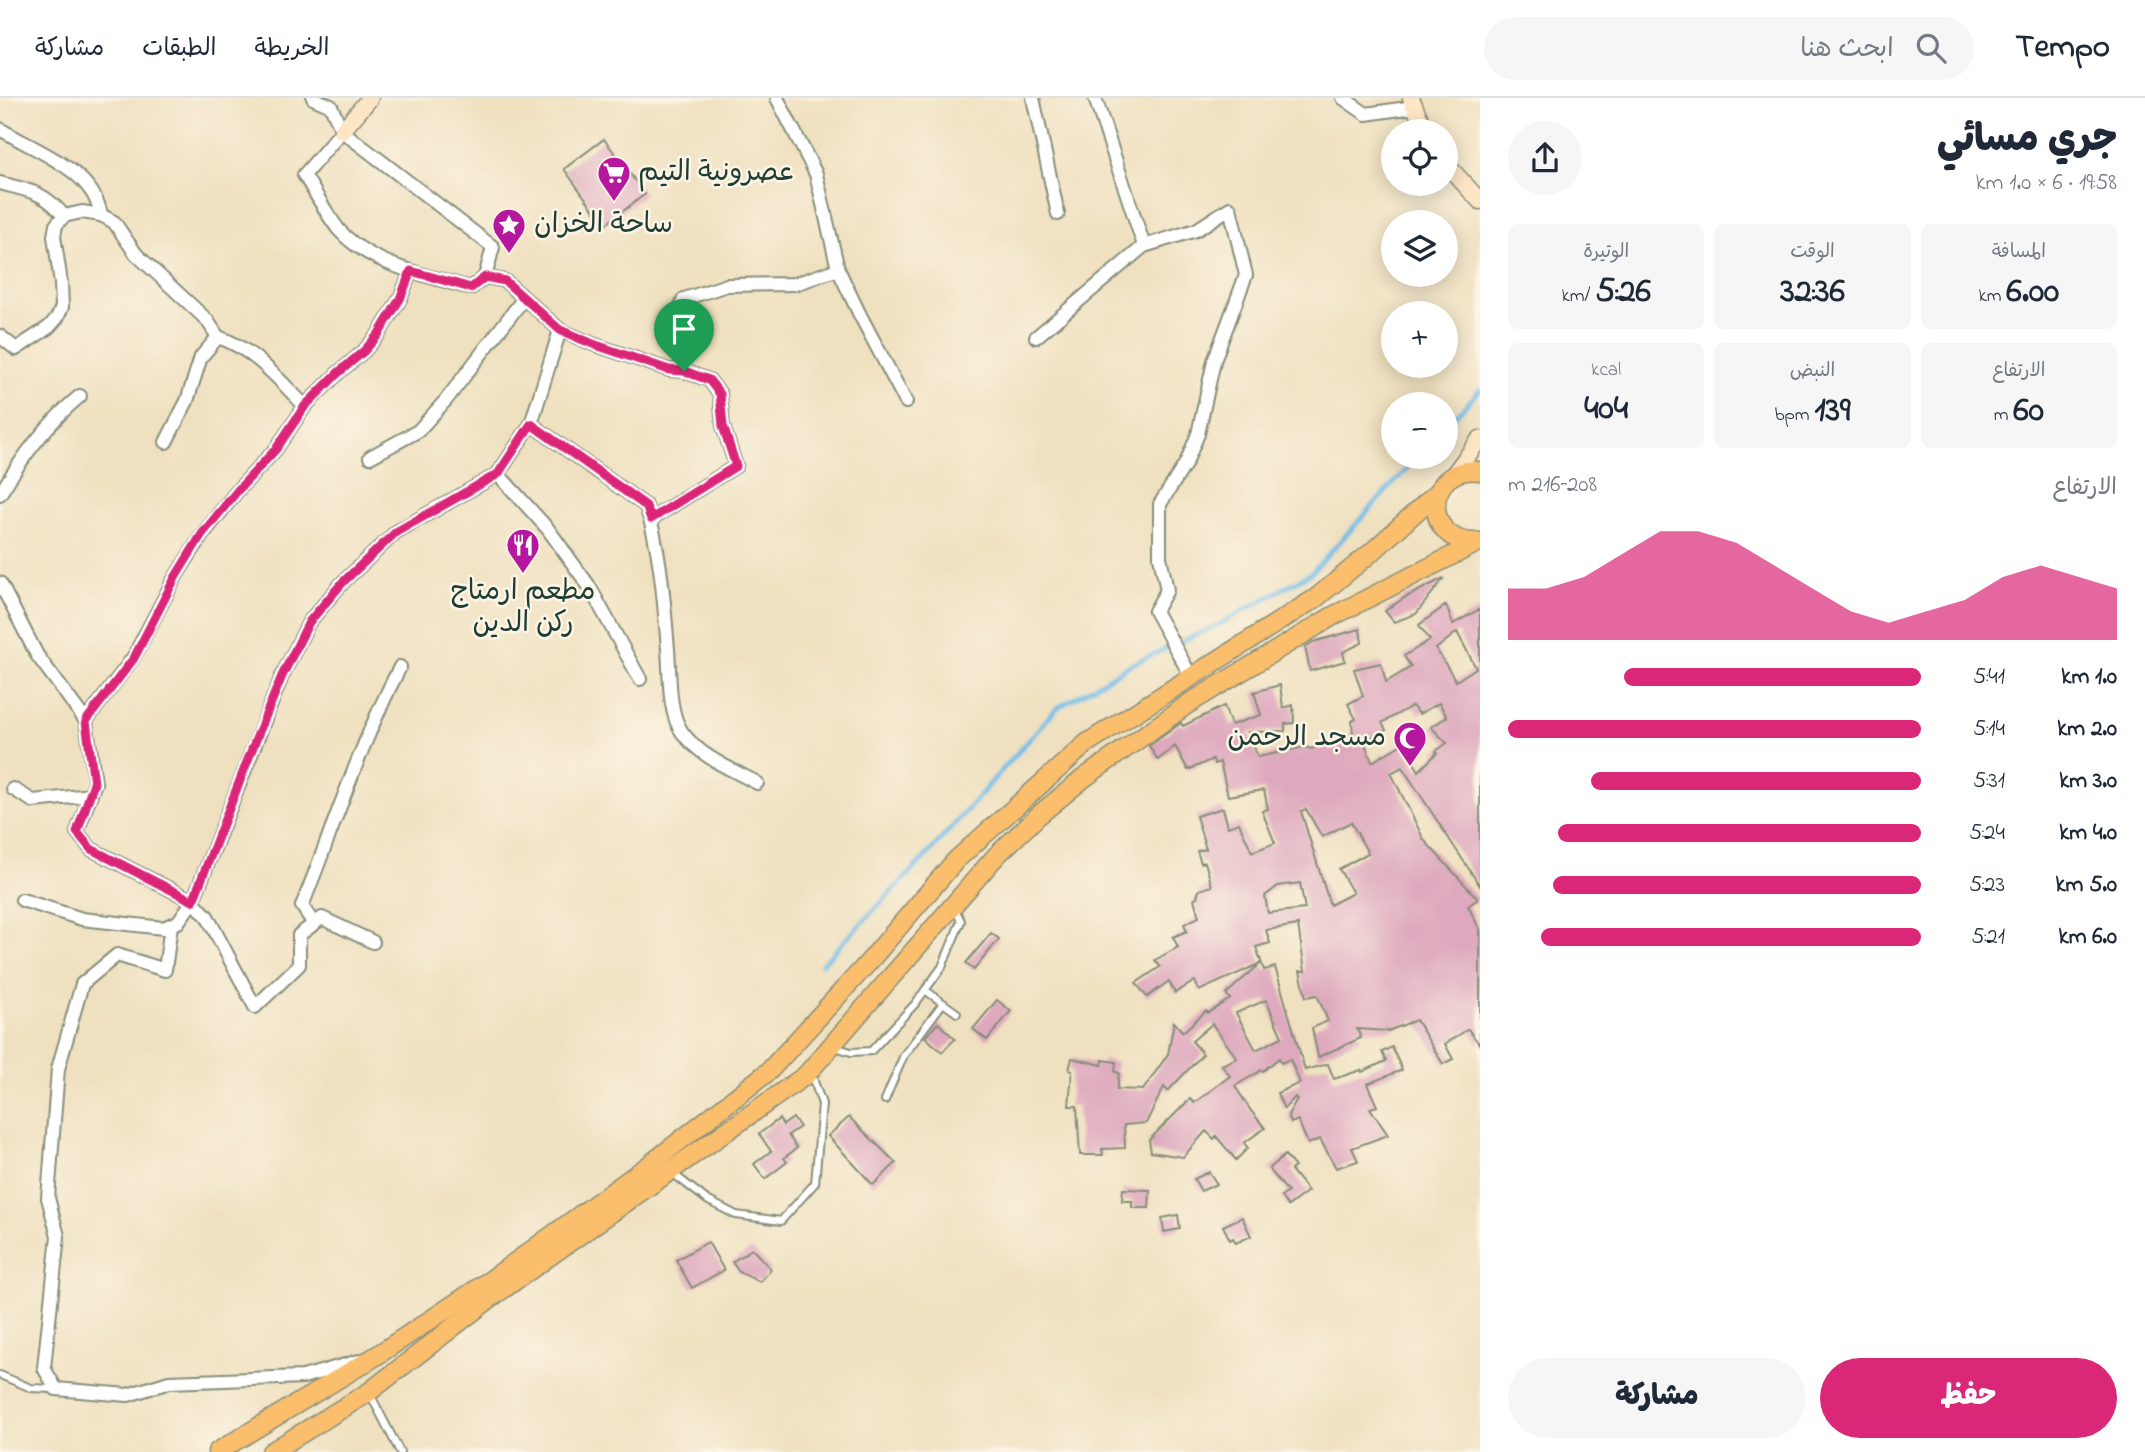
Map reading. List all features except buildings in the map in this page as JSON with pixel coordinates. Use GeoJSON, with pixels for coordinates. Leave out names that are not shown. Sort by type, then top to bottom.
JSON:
{"type":"FeatureCollection","features":[{"type":"Feature","properties":{"kind":"main road"},"geometry":{"type":"LineString","coordinates":[[217,1452],[376,1356],[492,1279],[649,1165],[769,1071],[867,964],[956,860],[1087,743],[1316,598],[1373,551],[1453,475],[1462,471],[1480,471]]}},
{"type":"Feature","properties":{"kind":"main road"},"geometry":{"type":"LineString","coordinates":[[1439,491],[1436,513],[1447,533],[1456,540],[1479,542]]}},
{"type":"Feature","properties":{"kind":"main road"},"geometry":{"type":"LineString","coordinates":[[271,1452],[369,1392],[492,1297],[810,1071],[996,856],[1084,778],[1188,704],[1333,616],[1479,542]]}},
{"type":"Feature","properties":{"kind":"street"},"geometry":{"type":"LineString","coordinates":[[313,98],[331,106],[342,131],[493,247],[485,277],[471,288],[375,259],[340,230],[304,175],[342,131],[370,98]]}},
{"type":"Feature","properties":{"kind":"street"},"geometry":{"type":"LineString","coordinates":[[777,98],[816,174],[838,269],[859,315],[906,402]]}},
{"type":"Feature","properties":{"kind":"street"},"geometry":{"type":"LineString","coordinates":[[1033,98],[1058,214]]}},
{"type":"Feature","properties":{"kind":"street"},"geometry":{"type":"LineString","coordinates":[[1095,98],[1144,246]]}},
{"type":"Feature","properties":{"kind":"street"},"geometry":{"type":"LineString","coordinates":[[1343,98],[1366,114],[1413,103]]}},
{"type":"Feature","properties":{"kind":"street"},"geometry":{"type":"LineString","coordinates":[[0,129],[66,167],[88,186],[99,203],[101,215]]}},
{"type":"Feature","properties":{"kind":"street"},"geometry":{"type":"LineString","coordinates":[[1458,177],[1480,201]]}},
{"type":"Feature","properties":{"kind":"street"},"geometry":{"type":"LineString","coordinates":[[0,183],[39,193],[52,201],[64,216]]}},
{"type":"Feature","properties":{"kind":"street"},"geometry":{"type":"LineString","coordinates":[[1036,337],[1144,246],[1196,230],[1230,208],[1246,275],[1214,361],[1198,434],[1186,463],[1160,503],[1160,557],[1167,590],[1155,611],[1192,678]]}},
{"type":"Feature","properties":{"kind":"street"},"geometry":{"type":"LineString","coordinates":[[0,355],[4,340],[16,349],[49,327],[62,307],[54,236],[56,225],[64,216],[82,212],[101,215],[114,222],[136,254],[207,320],[218,337],[230,341],[259,361],[305,406]]}},
{"type":"Feature","properties":{"kind":"street"},"geometry":{"type":"LineString","coordinates":[[684,371],[672,327],[684,299],[727,285],[795,284],[838,269]]}},
{"type":"Feature","properties":{"kind":"street"},"geometry":{"type":"LineString","coordinates":[[86,721],[134,658],[176,576],[202,534],[276,449],[305,406],[378,335],[400,299],[411,271]]}},
{"type":"Feature","properties":{"kind":"street"},"geometry":{"type":"LineString","coordinates":[[485,277],[505,281],[560,330],[669,370],[684,371],[709,380],[720,394],[723,426],[736,466],[651,519]]}},
{"type":"Feature","properties":{"kind":"street"},"geometry":{"type":"LineString","coordinates":[[370,457],[418,431],[446,400],[524,298]]}},
{"type":"Feature","properties":{"kind":"street"},"geometry":{"type":"LineString","coordinates":[[22,900],[82,919],[163,928],[178,922],[193,901],[282,676],[309,622],[343,582],[396,532],[498,474],[531,424],[560,330]]}},
{"type":"Feature","properties":{"kind":"street"},"geometry":{"type":"LineString","coordinates":[[166,442],[187,401],[201,356],[218,337]]}},
{"type":"Feature","properties":{"kind":"street"},"geometry":{"type":"LineString","coordinates":[[0,494],[32,445],[62,410],[80,396]]}},
{"type":"Feature","properties":{"kind":"street"},"geometry":{"type":"LineString","coordinates":[[531,424],[646,506],[651,519],[665,618],[672,705],[681,732],[706,756],[757,783]]}},
{"type":"Feature","properties":{"kind":"street"},"geometry":{"type":"LineString","coordinates":[[1453,475],[1480,439]]}},
{"type":"Feature","properties":{"kind":"street"},"geometry":{"type":"LineString","coordinates":[[498,474],[548,529],[589,586],[640,679]]}},
{"type":"Feature","properties":{"kind":"street"},"geometry":{"type":"LineString","coordinates":[[0,583],[37,655],[86,721],[94,783],[77,832],[91,849],[193,901],[207,916],[255,1007],[299,965],[299,935],[322,918],[373,942]]}},
{"type":"Feature","properties":{"kind":"street"},"geometry":{"type":"LineString","coordinates":[[314,925],[302,906],[351,775],[400,667]]}},
{"type":"Feature","properties":{"kind":"street"},"geometry":{"type":"LineString","coordinates":[[13,789],[33,801],[91,795]]}},
{"type":"Feature","properties":{"kind":"street"},"geometry":{"type":"LineString","coordinates":[[171,925],[165,970],[117,955],[82,984],[58,1069],[48,1198],[58,1236],[44,1368],[57,1389],[128,1395],[169,1382],[303,1377],[376,1356]]}},
{"type":"Feature","properties":{"kind":"lane"},"geometry":{"type":"LineString","coordinates":[[833,1046],[851,1052],[871,1051],[925,990],[942,967],[961,921],[953,904]]}},
{"type":"Feature","properties":{"kind":"lane"},"geometry":{"type":"LineString","coordinates":[[925,990],[957,1013]]}},
{"type":"Feature","properties":{"kind":"lane"},"geometry":{"type":"LineString","coordinates":[[885,1100],[904,1055],[943,1003]]}},
{"type":"Feature","properties":{"kind":"lane"},"geometry":{"type":"LineString","coordinates":[[670,1171],[707,1200],[736,1215],[781,1221],[816,1183],[822,1104],[810,1071]]}},
{"type":"Feature","properties":{"kind":"lane"},"geometry":{"type":"LineString","coordinates":[[0,1375],[31,1388],[57,1389]]}},
{"type":"Feature","properties":{"kind":"lane"},"geometry":{"type":"LineString","coordinates":[[369,1392],[400,1452]]}},
{"type":"Feature","properties":{"kind":"waterway"},"geometry":{"type":"LineString","coordinates":[[1458,413],[1480,390]]}},
{"type":"Feature","properties":{"kind":"waterway"},"geometry":{"type":"LineString","coordinates":[[822,964],[928,854],[1056,709],[1128,666],[1218,625],[1311,573],[1407,469]]}},
{"type":"Feature","properties":{"kind":"place","name":"عصرونية التيم"},"geometry":{"type":"Point","coordinates":[614,203]}},
{"type":"Feature","properties":{"kind":"place","name":"ساحة الخزان"},"geometry":{"type":"Point","coordinates":[509,255]}},
{"type":"Feature","properties":{"kind":"place","name":"مطعم ارمتاج ركن الدين"},"geometry":{"type":"Point","coordinates":[523,575]}},
{"type":"Feature","properties":{"kind":"place","name":"مسجد الرحمن"},"geometry":{"type":"Point","coordinates":[1410,768]}},
{"type":"Feature","properties":{"kind":"route"},"geometry":{"type":"LineString","coordinates":[[411,271],[471,288],[485,277],[505,281],[560,330],[669,370],[684,371],[709,380],[720,394],[723,426],[736,466],[651,519],[646,506],[531,424],[498,474],[396,532],[343,582],[309,622],[282,676],[193,901],[91,849],[77,832],[94,783],[86,721],[134,658],[176,576],[202,534],[276,449],[305,406],[378,335],[400,299],[411,271]]}}]}
